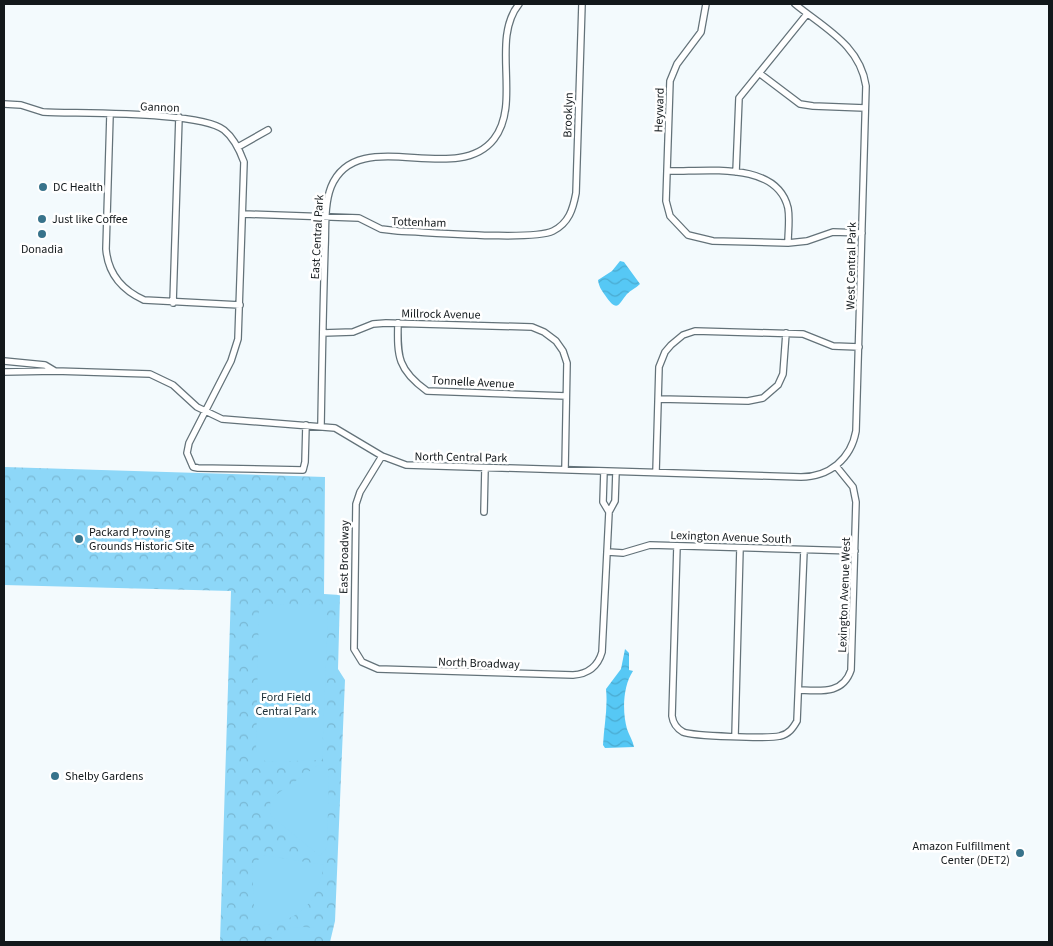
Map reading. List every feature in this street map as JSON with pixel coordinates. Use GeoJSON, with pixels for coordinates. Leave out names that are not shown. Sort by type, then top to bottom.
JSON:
{"type":"FeatureCollection","features":[{"type":"Feature","properties":{"kind":"street","name":"East Central Park"},"geometry":{"type":"LineString","coordinates":[[320,426],[327,217],[330,188],[342,172],[358,161],[383,157],[459,159],[484,149],[494,140],[503,122],[508,32],[511,17],[519,4]]}},
{"type":"Feature","properties":{"kind":"street","name":"Brooklyn"},"geometry":{"type":"LineString","coordinates":[[563,223],[572,214],[576,193],[582,4]]}},
{"type":"Feature","properties":{"kind":"street","name":"Heyward"},"geometry":{"type":"LineString","coordinates":[[706,4],[701,32],[677,64],[670,81],[666,201],[670,216],[688,235],[697,239],[788,243]]}},
{"type":"Feature","properties":{"kind":"street"},"geometry":{"type":"LineString","coordinates":[[736,172],[740,98],[807,14],[795,4]]}},
{"type":"Feature","properties":{"kind":"street","name":"West Central Park"},"geometry":{"type":"LineString","coordinates":[[807,14],[855,54],[865,78],[856,432],[848,453],[830,470]]}},
{"type":"Feature","properties":{"kind":"street"},"geometry":{"type":"LineString","coordinates":[[759,73],[800,104],[865,108]]}},
{"type":"Feature","properties":{"kind":"street","name":"Gannon"},"geometry":{"type":"LineString","coordinates":[[4,104],[21,105],[43,112],[179,117],[209,122],[224,130],[238,147],[244,162],[244,214],[236,348],[189,443],[187,454],[193,467],[198,468],[303,470],[306,425]]}},
{"type":"Feature","properties":{"kind":"street"},"geometry":{"type":"LineString","coordinates":[[110,115],[106,249],[110,268],[121,286],[144,300],[240,305]]}},
{"type":"Feature","properties":{"kind":"street"},"geometry":{"type":"LineString","coordinates":[[173,303],[179,117]]}},
{"type":"Feature","properties":{"kind":"street"},"geometry":{"type":"LineString","coordinates":[[238,147],[268,130]]}},
{"type":"Feature","properties":{"kind":"street"},"geometry":{"type":"LineString","coordinates":[[667,171],[736,172],[753,174],[767,179],[780,191],[788,211],[788,243],[801,243],[833,232],[862,233]]}},
{"type":"Feature","properties":{"kind":"street","name":"Tottenham"},"geometry":{"type":"LineString","coordinates":[[244,214],[359,218],[386,231],[529,236],[553,231],[563,223]]}},
{"type":"Feature","properties":{"kind":"street","name":"Millrock Avenue"},"geometry":{"type":"LineString","coordinates":[[323,333],[349,333],[373,324],[398,323],[528,326],[544,332],[556,341],[563,351],[567,363],[566,396]]}},
{"type":"Feature","properties":{"kind":"street","name":"Tonnelle Avenue"},"geometry":{"type":"LineString","coordinates":[[398,323],[397,349],[401,366],[411,379],[427,391],[566,396]]}},
{"type":"Feature","properties":{"kind":"street"},"geometry":{"type":"LineString","coordinates":[[656,472],[659,366],[671,344],[683,335],[695,331],[808,334],[833,346],[859,347]]}},
{"type":"Feature","properties":{"kind":"street"},"geometry":{"type":"LineString","coordinates":[[659,399],[748,401],[763,398],[778,385],[783,374],[786,333]]}},
{"type":"Feature","properties":{"kind":"street","name":"North Central Park"},"geometry":{"type":"LineString","coordinates":[[4,361],[46,365],[55,370]]}},
{"type":"Feature","properties":{"kind":"street","name":"North Central Park"},"geometry":{"type":"LineString","coordinates":[[4,372],[55,370],[150,374],[173,385],[204,412],[230,420],[320,426],[340,430],[382,456],[406,465],[807,477],[830,470]]}},
{"type":"Feature","properties":{"kind":"street"},"geometry":{"type":"LineString","coordinates":[[565,469],[566,396]]}},
{"type":"Feature","properties":{"kind":"street","name":"East Broadway"},"geometry":{"type":"LineString","coordinates":[[362,662],[355,652],[353,642],[356,504],[360,492],[382,456]]}},
{"type":"Feature","properties":{"kind":"street","name":"Lexington Avenue West"},"geometry":{"type":"LineString","coordinates":[[800,690],[828,691],[838,688],[848,680],[851,670],[856,494],[836,466]]}},
{"type":"Feature","properties":{"kind":"street"},"geometry":{"type":"LineString","coordinates":[[484,512],[485,468]]}},
{"type":"Feature","properties":{"kind":"street"},"geometry":{"type":"LineString","coordinates":[[604,471],[603,502],[609,512]]}},
{"type":"Feature","properties":{"kind":"street"},"geometry":{"type":"LineString","coordinates":[[608,552],[609,512],[615,501],[616,472]]}},
{"type":"Feature","properties":{"kind":"street"},"geometry":{"type":"LineString","coordinates":[[604,487],[615,487]]}},
{"type":"Feature","properties":{"kind":"street","name":"Lexington Avenue South"},"geometry":{"type":"LineString","coordinates":[[608,552],[623,553],[650,545],[855,551]]}},
{"type":"Feature","properties":{"kind":"street"},"geometry":{"type":"LineString","coordinates":[[676,546],[672,713],[675,726],[691,734],[735,736],[775,737],[787,733],[798,721],[804,550]]}},
{"type":"Feature","properties":{"kind":"street"},"geometry":{"type":"LineString","coordinates":[[735,736],[740,548]]}},
{"type":"Feature","properties":{"kind":"street","name":"North Broadway"},"geometry":{"type":"LineString","coordinates":[[362,662],[370,668],[385,670],[574,675],[586,672],[595,666],[602,652],[608,552]]}},
{"type":"Feature","properties":{"kind":"green space","name":"Ford Field Central Park"},"geometry":{"type":"Polygon","coordinates":[[[4,467],[325,477],[324,594],[340,595],[338,669],[345,680],[335,921],[330,942],[220,942],[231,591],[4,585],[4,467]]]}},
{"type":"Feature","properties":{"kind":"green space","name":"Ford Field Central Park"},"geometry":{"type":"Polygon","coordinates":[[[259,604],[318,605],[328,616],[322,760],[266,762],[256,752],[259,604]]]}},
{"type":"Feature","properties":{"kind":"green space"},"geometry":{"type":"Polygon","coordinates":[[[321,763],[329,771],[327,847],[320,856],[271,816],[270,799],[321,763]]]}},
{"type":"Feature","properties":{"kind":"green space"},"geometry":{"type":"Polygon","coordinates":[[[263,855],[324,865],[316,892],[302,910],[282,921],[255,926],[252,866],[263,855]]]}},
{"type":"Feature","properties":{"kind":"green space"},"geometry":{"type":"Polygon","coordinates":[[[290,928],[314,928],[314,942],[266,942],[290,928]]]}},
{"type":"Feature","properties":{"kind":"water"},"geometry":{"type":"Polygon","coordinates":[[[620,261],[624,262],[640,284],[616,306],[611,303],[600,288],[598,280],[612,271],[620,261]]]}},
{"type":"Feature","properties":{"kind":"water"},"geometry":{"type":"Polygon","coordinates":[[[625,649],[629,653],[629,670],[633,671],[625,691],[624,714],[634,747],[605,748],[603,745],[606,689],[621,669],[625,649]]]}},
{"type":"Feature","properties":{"kind":"place","name":"DC Health"},"geometry":{"type":"Point","coordinates":[43,187]}},
{"type":"Feature","properties":{"kind":"place","name":"Just like Coffee"},"geometry":{"type":"Point","coordinates":[42,219]}},
{"type":"Feature","properties":{"kind":"place","name":"Donadia"},"geometry":{"type":"Point","coordinates":[42,234]}},
{"type":"Feature","properties":{"kind":"place","name":"Packard Proving Grounds Historic Site"},"geometry":{"type":"Point","coordinates":[79,539]}},
{"type":"Feature","properties":{"kind":"place","name":"Shelby Gardens"},"geometry":{"type":"Point","coordinates":[55,776]}},
{"type":"Feature","properties":{"kind":"place","name":"Amazon Fulfillment Center (DET2)"},"geometry":{"type":"Point","coordinates":[1020,853]}}]}
